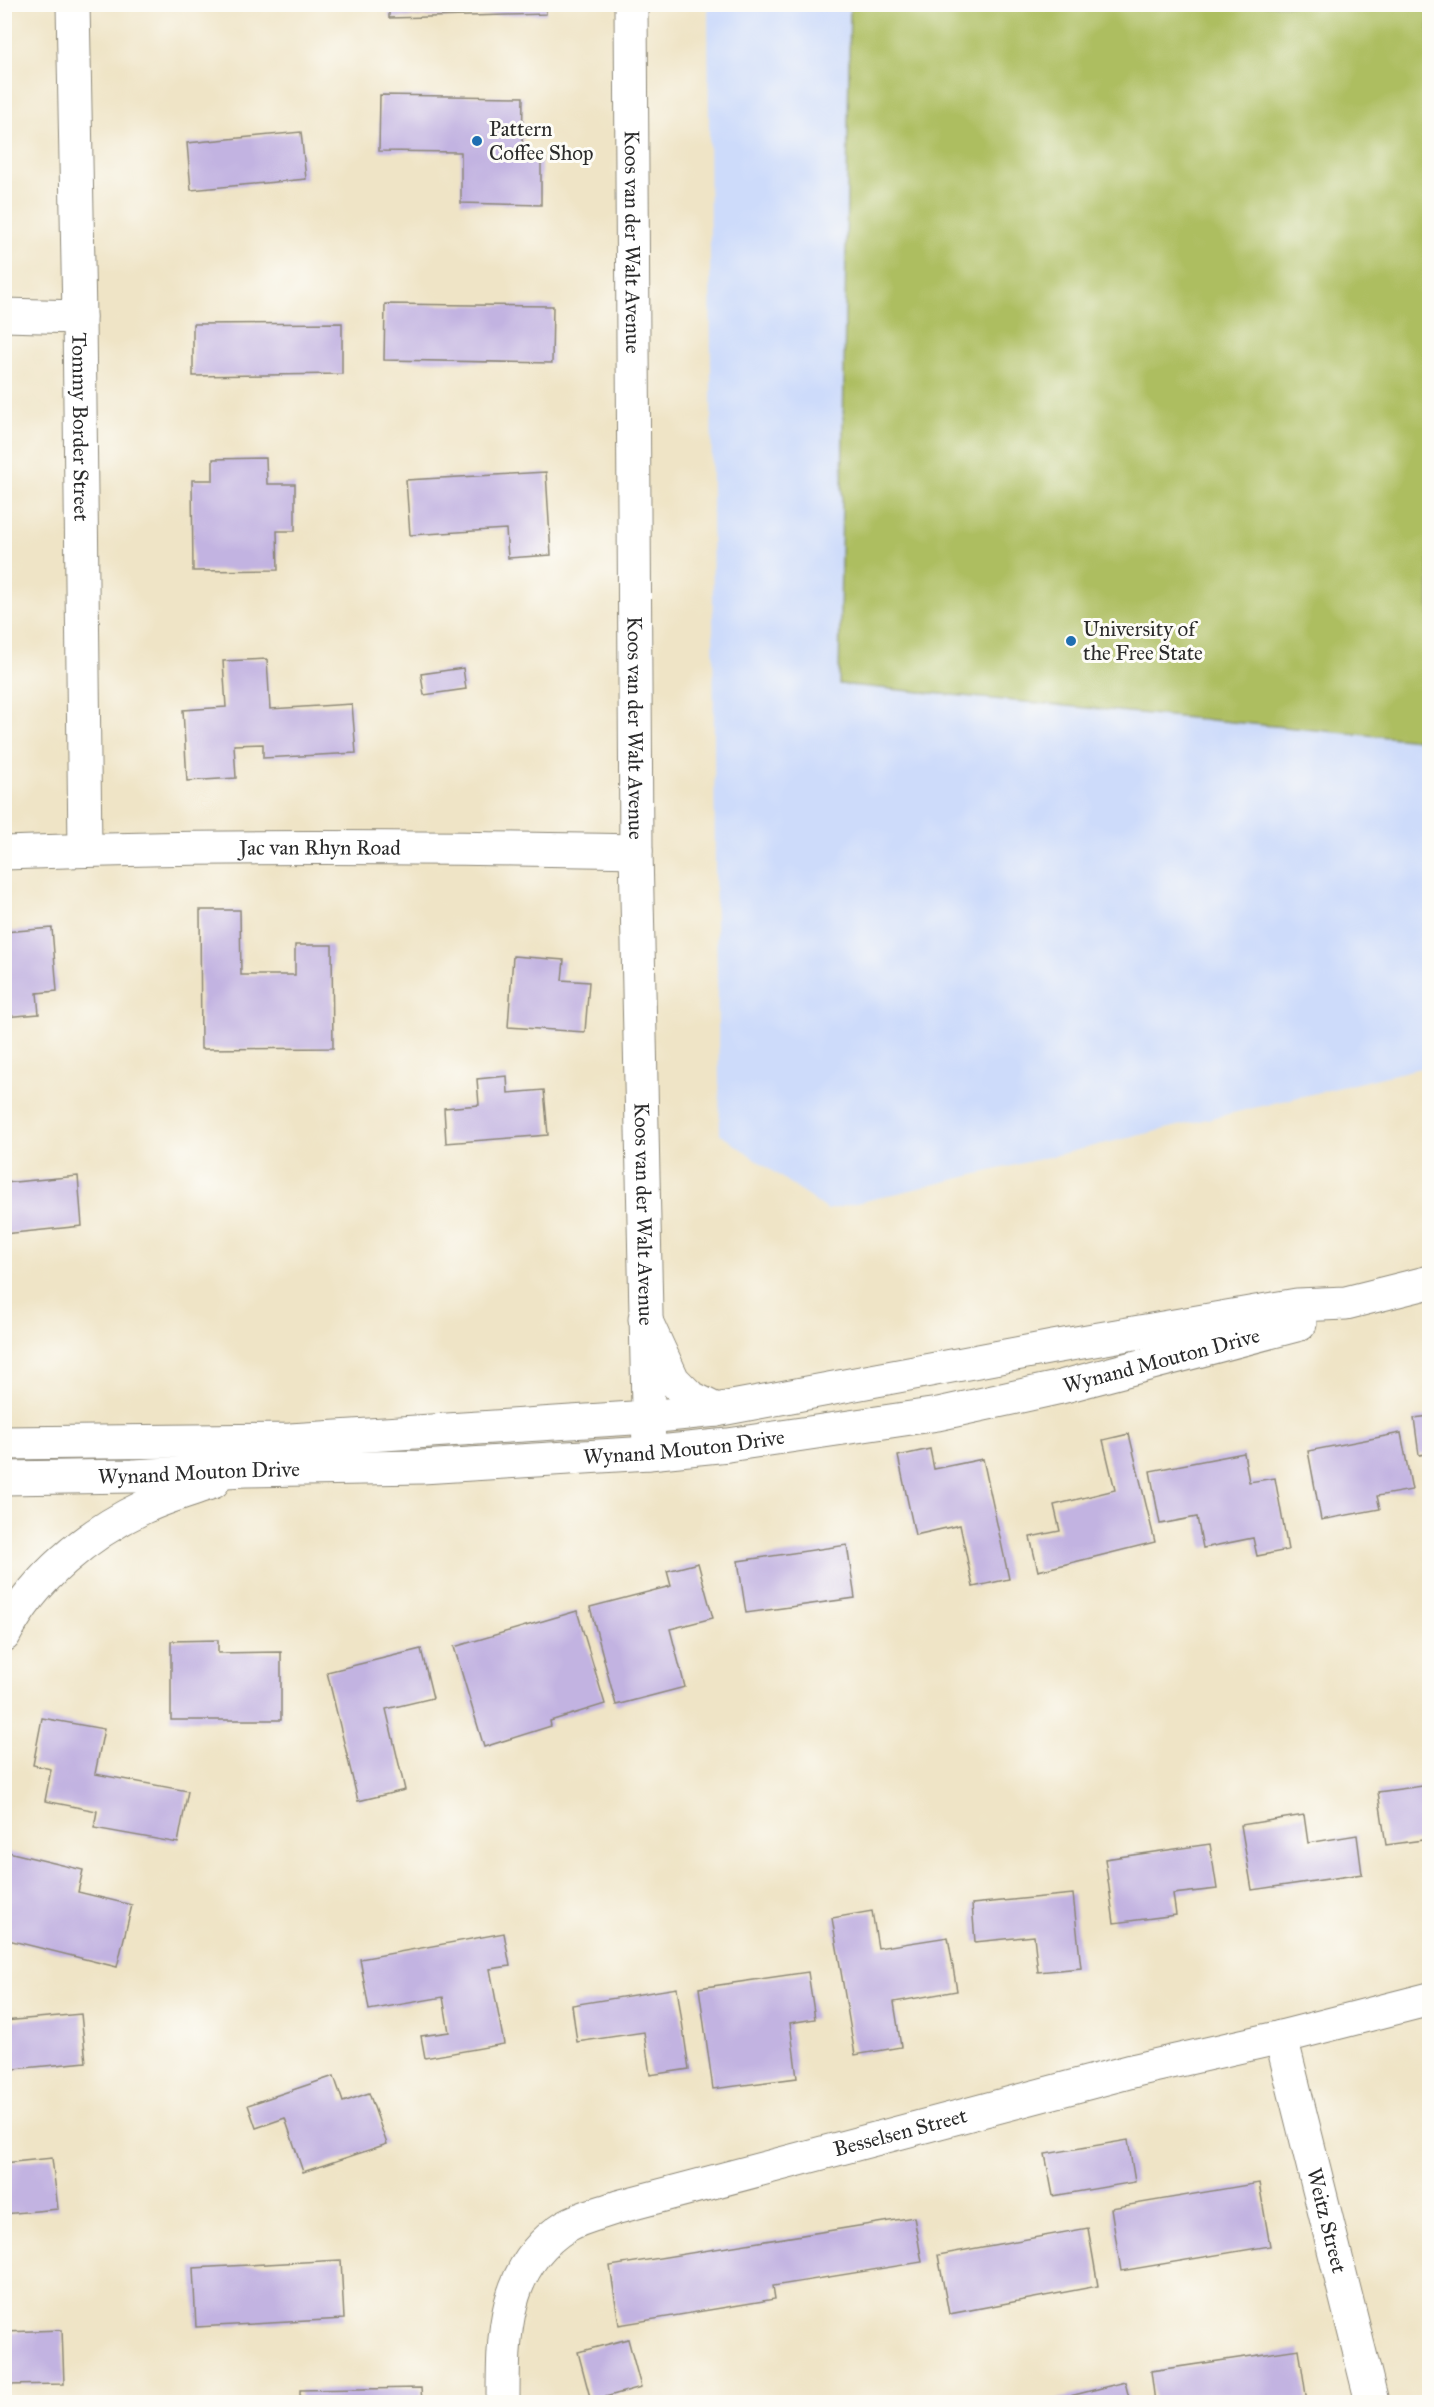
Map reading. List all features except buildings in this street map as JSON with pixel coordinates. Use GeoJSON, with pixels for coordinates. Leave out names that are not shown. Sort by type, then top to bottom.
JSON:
{"type":"FeatureCollection","features":[{"type":"Feature","properties":{"kind":"street","name":"Tommy Border Street"},"geometry":{"type":"LineString","coordinates":[[73,4],[85,850]]}},
{"type":"Feature","properties":{"kind":"street","name":"Koos van der Walt Avenue"},"geometry":{"type":"LineString","coordinates":[[631,4],[636,851],[648,1453]]}},
{"type":"Feature","properties":{"kind":"street"},"geometry":{"type":"LineString","coordinates":[[4,315],[79,317]]}},
{"type":"Feature","properties":{"kind":"street","name":"Jac van Rhyn Road"},"geometry":{"type":"LineString","coordinates":[[4,853],[85,850],[456,848],[636,851]]}},
{"type":"Feature","properties":{"kind":"street","name":"Wynand Mouton Drive"},"geometry":{"type":"LineString","coordinates":[[4,1478],[422,1467],[648,1453],[728,1445],[923,1416],[1057,1388],[1289,1328],[1346,1303],[1430,1282]]}},
{"type":"Feature","properties":{"kind":"street","name":"Wynand Mouton Drive"},"geometry":{"type":"LineString","coordinates":[[4,1443],[290,1440],[648,1417],[716,1410],[918,1371],[1296,1305],[1346,1303]]}},
{"type":"Feature","properties":{"kind":"street"},"geometry":{"type":"LineString","coordinates":[[645,1319],[673,1380],[690,1397],[716,1410]]}},
{"type":"Feature","properties":{"kind":"street"},"geometry":{"type":"LineString","coordinates":[[918,1371],[923,1416]]}},
{"type":"Feature","properties":{"kind":"street"},"geometry":{"type":"LineString","coordinates":[[4,1635],[16,1614],[54,1569],[96,1533],[145,1507],[245,1470]]}},
{"type":"Feature","properties":{"kind":"street","name":"Besselsen Street"},"geometry":{"type":"LineString","coordinates":[[503,2403],[503,2365],[512,2295],[522,2271],[541,2245],[568,2225],[629,2204],[1124,2073],[1281,2037],[1430,1999]]}},
{"type":"Feature","properties":{"kind":"street","name":"Weitz Street"},"geometry":{"type":"LineString","coordinates":[[1281,2037],[1372,2403]]}},
{"type":"Feature","properties":{"kind":"shaded area","name":"University of the Free State"},"geometry":{"type":"Polygon","coordinates":[[[708,5],[1429,5],[1429,1066],[827,1210],[720,1134],[715,865],[708,5]]]}},
{"type":"Feature","properties":{"kind":"green space"},"geometry":{"type":"Polygon","coordinates":[[[850,5],[1429,5],[1429,741],[839,684],[850,5]]]}},
{"type":"Feature","properties":{"kind":"place","name":"Pattern Coffee Shop"},"geometry":{"type":"Point","coordinates":[477,141]}},
{"type":"Feature","properties":{"kind":"place","name":"University of the Free State"},"geometry":{"type":"Point","coordinates":[1071,641]}}]}
